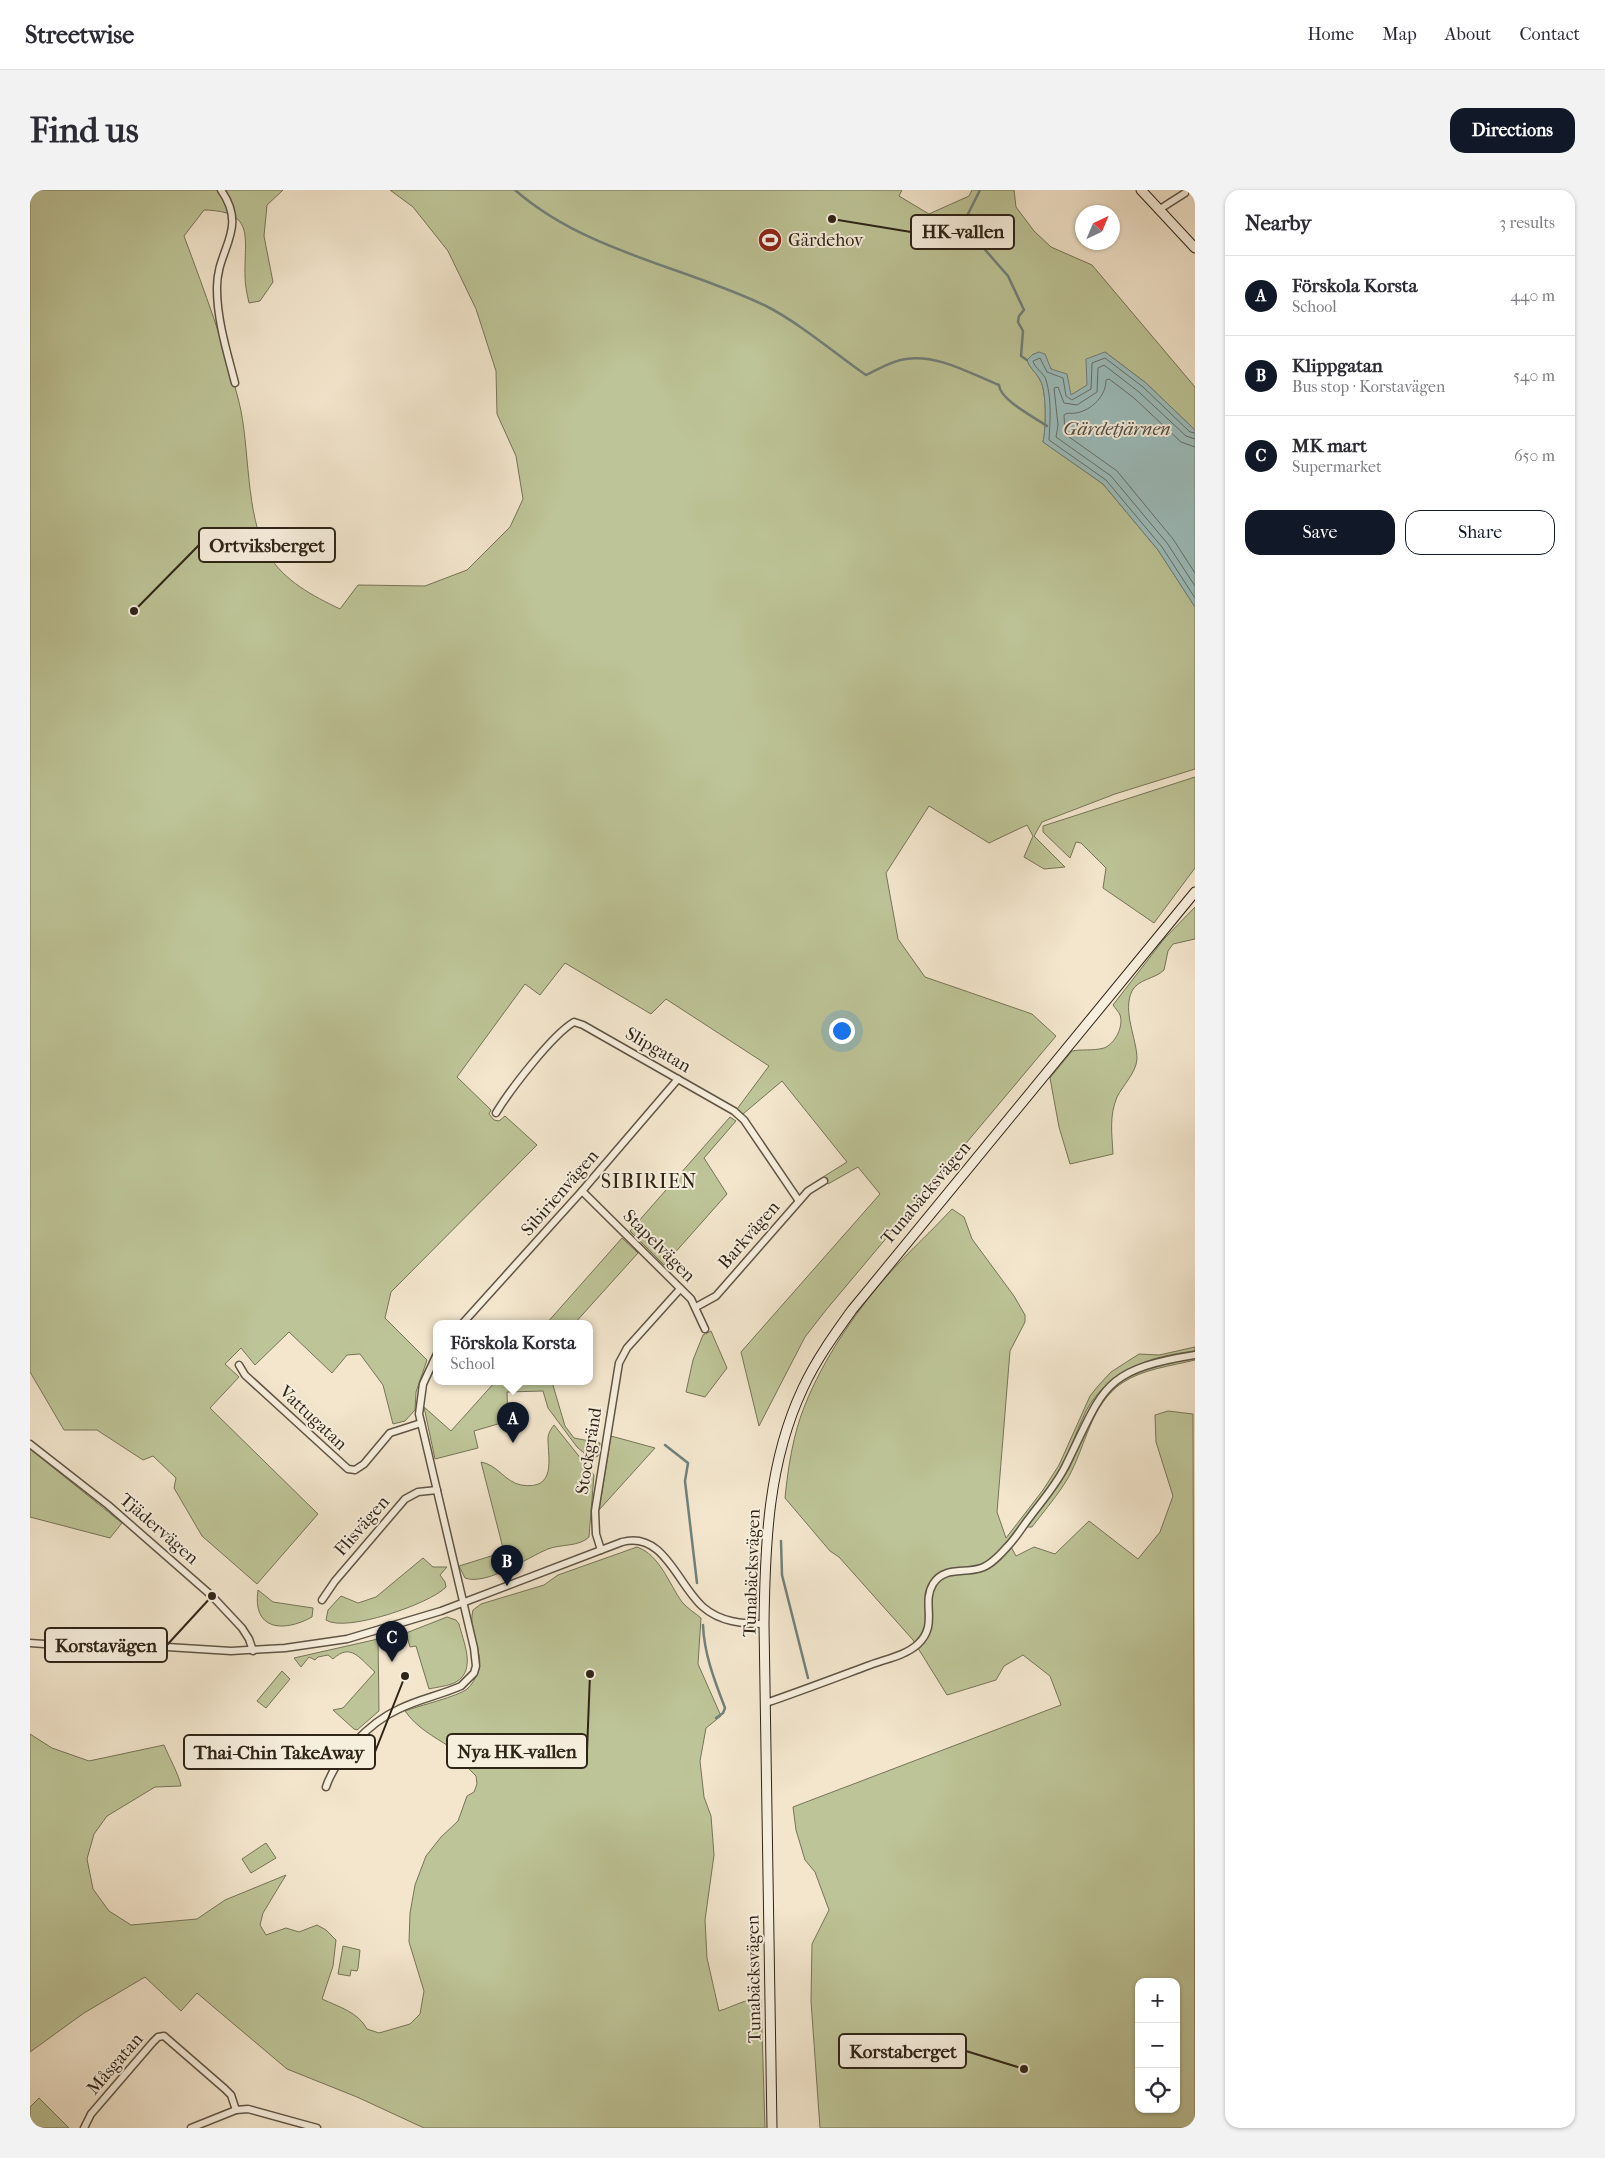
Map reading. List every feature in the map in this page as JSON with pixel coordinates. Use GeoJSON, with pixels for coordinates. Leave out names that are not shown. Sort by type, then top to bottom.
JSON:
{"type":"FeatureCollection","features":[{"type":"Feature","properties":{"kind":"street"},"geometry":{"type":"LineString","coordinates":[[221,190],[229,203],[233,224],[216,286],[218,305],[235,383]]}},
{"type":"Feature","properties":{"kind":"street"},"geometry":{"type":"LineString","coordinates":[[1141,190],[1195,248]]}},
{"type":"Feature","properties":{"kind":"street"},"geometry":{"type":"LineString","coordinates":[[1148,190],[1160,209]]}},
{"type":"Feature","properties":{"kind":"street"},"geometry":{"type":"LineString","coordinates":[[1160,209],[1185,193]]}},
{"type":"Feature","properties":{"kind":"street","name":"Tunabäcksvägen"},"geometry":{"type":"LineString","coordinates":[[772,2128],[764,1624],[765,1550],[774,1480],[788,1428],[803,1388],[820,1358],[852,1310],[1195,892]]}},
{"type":"Feature","properties":{"kind":"street","name":"Slipgatan"},"geometry":{"type":"LineString","coordinates":[[496,1113],[504,1098],[552,1042],[574,1022],[583,1025],[734,1111],[744,1120],[799,1201]]}},
{"type":"Feature","properties":{"kind":"street","name":"Sibirienvägen"},"geometry":{"type":"LineString","coordinates":[[466,1320],[582,1191],[678,1079]]}},
{"type":"Feature","properties":{"kind":"street","name":"Barkvägen"},"geometry":{"type":"LineString","coordinates":[[696,1307],[716,1296],[808,1191],[824,1181]]}},
{"type":"Feature","properties":{"kind":"street","name":"Stapelvägen"},"geometry":{"type":"LineString","coordinates":[[582,1191],[680,1289],[696,1307],[705,1329]]}},
{"type":"Feature","properties":{"kind":"street","name":"Stockgränd"},"geometry":{"type":"LineString","coordinates":[[601,1550],[596,1534],[595,1511],[619,1363],[627,1348],[680,1289]]}},
{"type":"Feature","properties":{"kind":"street"},"geometry":{"type":"LineString","coordinates":[[766,1703],[896,1656],[917,1646],[928,1630],[930,1622],[929,1596],[933,1584],[942,1574],[947,1572],[985,1566],[1008,1547],[1064,1470],[1090,1414],[1106,1389],[1130,1371],[1149,1364],[1195,1355]]}},
{"type":"Feature","properties":{"kind":"street"},"geometry":{"type":"LineString","coordinates":[[326,1787],[330,1776],[345,1756],[375,1724],[397,1709],[449,1691],[468,1680],[476,1666],[464,1603],[420,1423],[420,1398],[433,1362]]}},
{"type":"Feature","properties":{"kind":"street","name":"Vattugatan"},"geometry":{"type":"LineString","coordinates":[[239,1364],[251,1380],[348,1469],[354,1470],[364,1464],[395,1430],[420,1423]]}},
{"type":"Feature","properties":{"kind":"street","name":"Tjädervägen"},"geometry":{"type":"LineString","coordinates":[[30,1444],[108,1505],[212,1596],[242,1628],[250,1639],[253,1650]]}},
{"type":"Feature","properties":{"kind":"street","name":"Flisvägen"},"geometry":{"type":"LineString","coordinates":[[322,1600],[335,1581],[405,1499],[418,1492],[437,1490]]}},
{"type":"Feature","properties":{"kind":"street"},"geometry":{"type":"LineString","coordinates":[[30,1643],[253,1650],[285,1648],[347,1639],[399,1625],[464,1603],[629,1540],[645,1541],[659,1551],[685,1588],[703,1608],[726,1620],[748,1624],[764,1624]]}},
{"type":"Feature","properties":{"kind":"street","name":"Måsgatan"},"geometry":{"type":"LineString","coordinates":[[84,2128],[91,2114],[153,2042],[158,2037],[164,2036],[225,2089],[234,2102],[236,2110]]}},
{"type":"Feature","properties":{"kind":"street"},"geometry":{"type":"LineString","coordinates":[[191,2128],[236,2110],[261,2112],[317,2128]]}},
{"type":"Feature","properties":{"kind":"green space"},"geometry":{"type":"Polygon","coordinates":[[[30,190],[283,190],[267,205],[264,236],[273,282],[260,301],[249,303],[245,279],[244,229],[240,221],[232,215],[204,210],[184,236],[221,339],[239,402],[255,520],[261,538],[268,554],[282,572],[300,587],[340,609],[358,585],[425,586],[467,570],[510,527],[523,499],[516,456],[497,414],[496,371],[476,309],[448,251],[413,207],[390,190],[902,190],[899,196],[929,214],[969,196],[972,190],[1014,190],[1016,207],[1034,231],[1051,247],[1092,265],[1195,387],[1195,430],[1146,383],[1105,352],[1088,385],[1071,395],[1039,352],[1027,360],[1040,380],[1044,393],[1045,429],[1043,442],[1103,484],[1158,550],[1195,607],[1195,769],[1115,794],[1042,822],[1034,836],[1065,867],[1044,869],[1024,857],[1033,836],[1027,825],[989,843],[929,806],[886,873],[898,939],[925,977],[1032,1014],[1056,1036],[805,1337],[759,1426],[741,1352],[880,1194],[858,1167],[828,1184],[823,1177],[847,1162],[782,1081],[743,1114],[737,1109],[769,1066],[666,999],[651,1014],[565,963],[540,995],[525,984],[457,1077],[491,1110],[489,1114],[494,1120],[499,1121],[505,1116],[537,1145],[391,1292],[385,1318],[427,1360],[416,1392],[415,1410],[405,1421],[393,1424],[383,1385],[360,1354],[347,1355],[332,1373],[289,1332],[255,1365],[241,1348],[225,1364],[239,1377],[210,1408],[318,1514],[257,1584],[202,1536],[174,1488],[176,1478],[153,1456],[143,1460],[97,1430],[64,1430],[30,1372],[30,190]]]}},
{"type":"Feature","properties":{"kind":"green space"},"geometry":{"type":"Polygon","coordinates":[[[1195,777],[1195,868],[1154,923],[1103,888],[1106,868],[1081,843],[1076,842],[1070,858],[1043,832],[1043,826],[1195,777]]]}},
{"type":"Feature","properties":{"kind":"green space"},"geometry":{"type":"Polygon","coordinates":[[[1195,907],[1195,939],[1173,944],[1168,951],[1164,970],[1138,984],[1132,991],[1129,999],[1129,1016],[1137,1059],[1129,1079],[1114,1104],[1112,1125],[1113,1154],[1070,1164],[1059,1127],[1050,1078],[1072,1051],[1100,1049],[1112,1043],[1118,1034],[1121,1024],[1119,1014],[1113,1005],[1164,939],[1195,907]]]}},
{"type":"Feature","properties":{"kind":"green space"},"geometry":{"type":"Polygon","coordinates":[[[730,1117],[736,1121],[704,1158],[727,1194],[664,1265],[630,1231],[730,1117]]]}},
{"type":"Feature","properties":{"kind":"green space"},"geometry":{"type":"Polygon","coordinates":[[[952,1209],[964,1217],[972,1239],[1014,1296],[1025,1315],[1025,1322],[1010,1351],[997,1512],[1006,1538],[1043,1490],[1059,1465],[1090,1396],[1111,1372],[1139,1354],[1159,1355],[1195,1347],[1195,1351],[1147,1361],[1133,1367],[1119,1375],[1095,1397],[1086,1411],[1068,1453],[1055,1477],[1043,1496],[1008,1541],[1016,1556],[1034,1547],[1055,1554],[1089,1521],[1138,1559],[1160,1532],[1173,1496],[1156,1442],[1155,1415],[1168,1411],[1193,1414],[1195,2128],[820,2128],[811,2001],[812,1944],[829,1910],[815,1872],[805,1860],[796,1830],[793,1807],[1061,1705],[1050,1676],[1023,1655],[1004,1666],[996,1680],[947,1695],[913,1640],[839,1557],[830,1551],[785,1498],[797,1428],[812,1388],[840,1338],[874,1291],[952,1209]]]}},
{"type":"Feature","properties":{"kind":"green space"},"geometry":{"type":"Polygon","coordinates":[[[622,1238],[638,1253],[578,1320],[550,1320],[622,1238]]]}},
{"type":"Feature","properties":{"kind":"green space"},"geometry":{"type":"Polygon","coordinates":[[[711,1331],[727,1368],[705,1397],[686,1392],[693,1360],[703,1335],[711,1331]]]}},
{"type":"Feature","properties":{"kind":"green space"},"geometry":{"type":"Polygon","coordinates":[[[1195,1357],[1195,1360],[1139,1374],[1122,1383],[1111,1392],[1096,1414],[1068,1478],[1032,1527],[1027,1527],[1069,1469],[1094,1414],[1108,1391],[1132,1373],[1195,1357]]]}},
{"type":"Feature","properties":{"kind":"green space"},"geometry":{"type":"Polygon","coordinates":[[[492,1385],[553,1385],[565,1426],[574,1438],[600,1443],[598,1456],[591,1459],[577,1447],[548,1408],[543,1391],[507,1392],[508,1421],[474,1431],[478,1448],[435,1459],[424,1407],[451,1431],[492,1385]]]}},
{"type":"Feature","properties":{"kind":"green space"},"geometry":{"type":"Polygon","coordinates":[[[554,1425],[594,1475],[589,1537],[575,1544],[553,1547],[507,1570],[484,1578],[465,1578],[459,1566],[504,1552],[481,1462],[492,1466],[515,1483],[532,1486],[540,1483],[548,1471],[548,1437],[554,1425]]]}},
{"type":"Feature","properties":{"kind":"green space"},"geometry":{"type":"Polygon","coordinates":[[[611,1436],[655,1448],[599,1510],[611,1436]]]}},
{"type":"Feature","properties":{"kind":"green space"},"geometry":{"type":"Polygon","coordinates":[[[30,1449],[122,1523],[110,1538],[30,1517],[30,1449]]]}},
{"type":"Feature","properties":{"kind":"green space"},"geometry":{"type":"Polygon","coordinates":[[[637,1547],[652,1556],[682,1602],[701,1618],[698,1664],[721,1716],[706,1728],[700,1761],[704,1797],[711,1816],[714,1855],[705,1920],[707,1958],[719,2011],[744,2001],[761,1999],[765,2128],[424,2128],[357,2097],[287,2069],[197,1993],[181,2011],[145,1977],[84,2013],[30,2052],[30,1734],[52,1748],[89,1761],[164,1745],[174,1766],[181,1786],[155,1787],[107,1816],[94,1834],[87,1859],[93,1889],[109,1911],[131,1925],[197,1919],[225,1900],[286,1875],[263,1913],[260,1925],[266,1935],[286,1928],[299,1932],[317,1925],[326,1930],[336,1940],[333,1966],[322,1999],[348,2011],[359,2018],[367,2029],[379,2033],[410,2024],[420,2014],[424,1991],[409,1942],[410,1913],[415,1885],[426,1856],[441,1837],[458,1821],[467,1796],[474,1792],[477,1784],[476,1776],[452,1752],[450,1747],[420,1727],[405,1711],[456,1695],[467,1689],[473,1682],[478,1673],[480,1659],[472,1627],[472,1616],[473,1610],[481,1604],[544,1585],[558,1575],[637,1547]]]}},
{"type":"Feature","properties":{"kind":"green space"},"geometry":{"type":"Polygon","coordinates":[[[423,1558],[433,1567],[447,1567],[440,1575],[446,1587],[437,1594],[406,1608],[368,1620],[336,1623],[326,1620],[328,1610],[341,1596],[358,1603],[376,1597],[423,1558]]]}},
{"type":"Feature","properties":{"kind":"green space"},"geometry":{"type":"Polygon","coordinates":[[[258,1590],[273,1602],[313,1608],[312,1617],[290,1625],[272,1624],[265,1620],[260,1613],[257,1603],[258,1590]]]}},
{"type":"Feature","properties":{"kind":"green space"},"geometry":{"type":"Polygon","coordinates":[[[447,1617],[456,1620],[459,1624],[467,1655],[466,1670],[456,1682],[429,1689],[416,1646],[410,1647],[406,1633],[447,1617]]]}},
{"type":"Feature","properties":{"kind":"green space"},"geometry":{"type":"Polygon","coordinates":[[[378,1639],[379,1711],[357,1730],[333,1710],[343,1708],[375,1672],[355,1654],[350,1652],[339,1654],[333,1659],[328,1655],[318,1657],[315,1660],[309,1657],[301,1667],[294,1658],[378,1639]]]}},
{"type":"Feature","properties":{"kind":"green space"},"geometry":{"type":"Polygon","coordinates":[[[282,1671],[290,1679],[266,1708],[257,1701],[282,1671]]]}},
{"type":"Feature","properties":{"kind":"green space"},"geometry":{"type":"Polygon","coordinates":[[[266,1843],[276,1858],[251,1873],[242,1859],[266,1843]]]}},
{"type":"Feature","properties":{"kind":"green space"},"geometry":{"type":"Polygon","coordinates":[[[343,1946],[360,1950],[357,1971],[351,1970],[350,1976],[338,1974],[343,1946]]]}},
{"type":"Feature","properties":{"kind":"green space"},"geometry":{"type":"Polygon","coordinates":[[[39,2098],[69,2128],[30,2128],[30,2107],[39,2098]]]}},
{"type":"Feature","properties":{"kind":"water","name":"Gärdetjärnen"},"geometry":{"type":"Polygon","coordinates":[[[1039,352],[1045,354],[1051,369],[1067,374],[1071,395],[1087,385],[1086,359],[1105,352],[1146,383],[1195,430],[1195,607],[1158,550],[1103,484],[1043,442],[1045,429],[1044,393],[1040,380],[1027,360],[1039,352]]]}},
{"type":"Feature","properties":{"kind":"waterway"},"geometry":{"type":"LineString","coordinates":[[515,190],[543,211],[572,229],[766,306],[804,329],[866,375],[901,360],[918,358],[942,362],[999,385],[1001,391],[1011,402],[1047,426]]}},
{"type":"Feature","properties":{"kind":"waterway"},"geometry":{"type":"LineString","coordinates":[[980,190],[966,218],[967,229],[1008,276],[1024,310],[1019,316],[1018,322],[1023,331],[1021,356],[1027,360]]}},
{"type":"Feature","properties":{"kind":"waterway"},"geometry":{"type":"LineString","coordinates":[[665,1445],[688,1463],[685,1481],[697,1583]]}},
{"type":"Feature","properties":{"kind":"waterway"},"geometry":{"type":"LineString","coordinates":[[781,1541],[782,1575],[808,1678]]}},
{"type":"Feature","properties":{"kind":"waterway"},"geometry":{"type":"LineString","coordinates":[[703,1625],[708,1657],[725,1708],[723,1713],[716,1718]]}},
{"type":"Feature","properties":{"kind":"place","name":"HK-vallen"},"geometry":{"type":"Point","coordinates":[832,219]}},
{"type":"Feature","properties":{"kind":"place","name":"Gärdehov"},"geometry":{"type":"Point","coordinates":[770,240]}},
{"type":"Feature","properties":{"kind":"place","name":"Ortviksberget"},"geometry":{"type":"Point","coordinates":[134,611]}},
{"type":"Feature","properties":{"kind":"place","name":"Förskola Korsta"},"geometry":{"type":"Point","coordinates":[513,1443]}},
{"type":"Feature","properties":{"kind":"place","name":"Klippgatan"},"geometry":{"type":"Point","coordinates":[507,1586]}},
{"type":"Feature","properties":{"kind":"place","name":"Korstavägen"},"geometry":{"type":"Point","coordinates":[212,1596]}},
{"type":"Feature","properties":{"kind":"place","name":"MK mart"},"geometry":{"type":"Point","coordinates":[392,1662]}},
{"type":"Feature","properties":{"kind":"place","name":"Nya HK-vallen"},"geometry":{"type":"Point","coordinates":[590,1674]}},
{"type":"Feature","properties":{"kind":"place","name":"Thai-Chin TakeAway"},"geometry":{"type":"Point","coordinates":[405,1676]}},
{"type":"Feature","properties":{"kind":"place","name":"Korstaberget"},"geometry":{"type":"Point","coordinates":[1024,2069]}},
{"type":"Feature","properties":{"kind":"district","name":"SIBIRIEN"},"geometry":{"type":"Point","coordinates":[649,1181]}}]}
